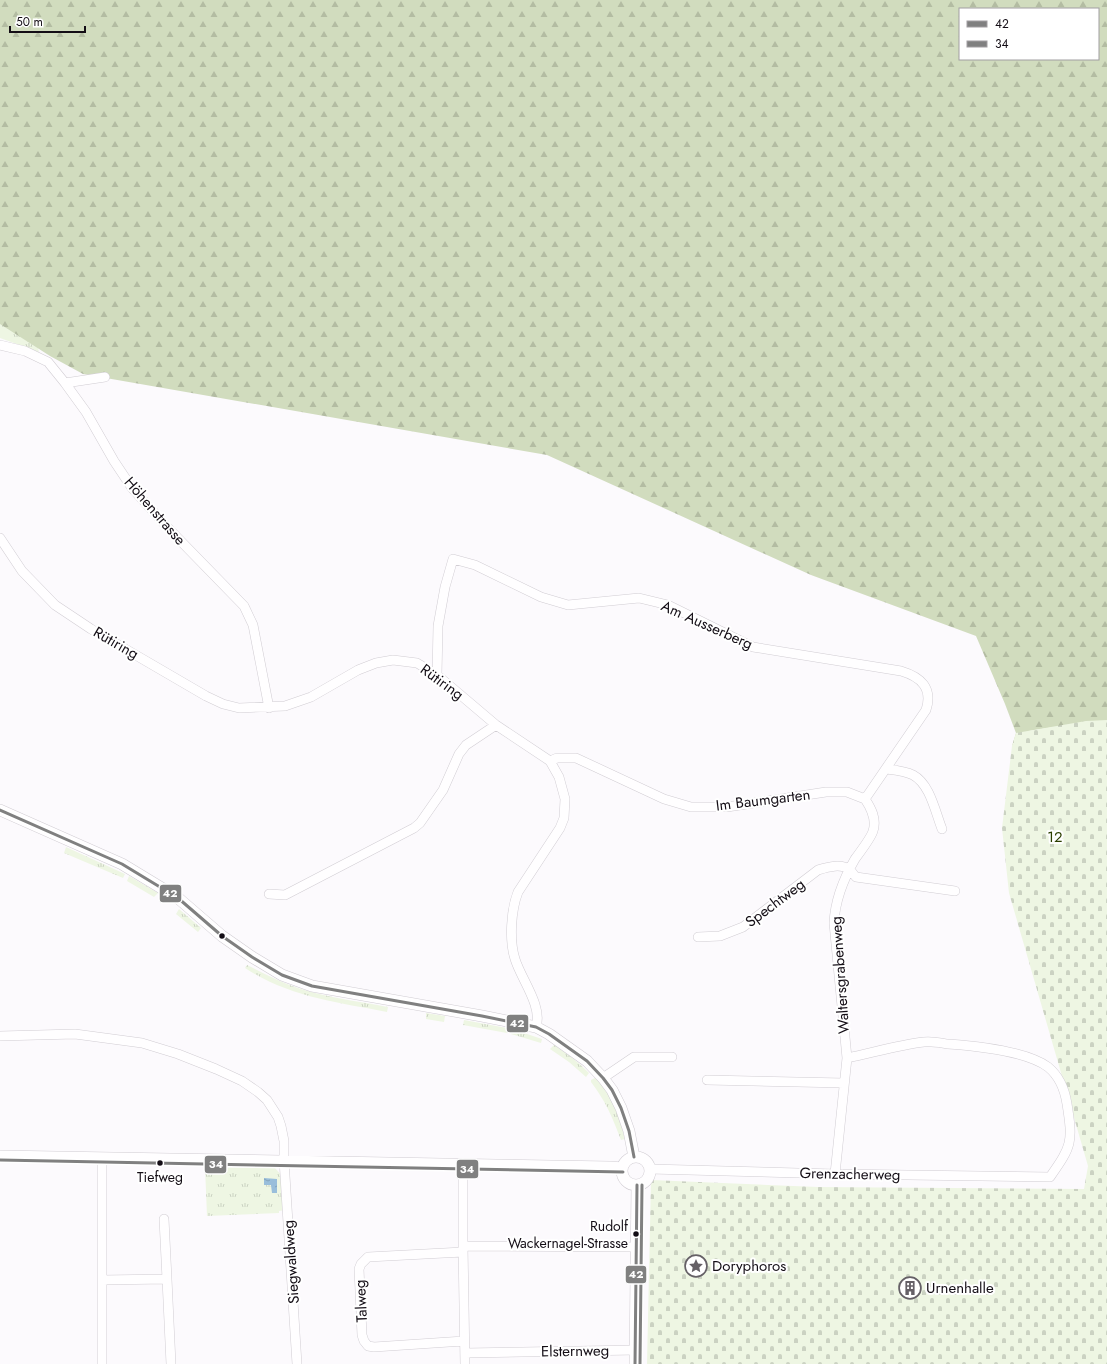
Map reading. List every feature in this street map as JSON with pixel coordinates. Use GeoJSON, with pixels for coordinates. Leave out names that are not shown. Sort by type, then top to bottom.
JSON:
{"type":"FeatureCollection","features":[{"type":"Feature","properties":{"kind":"street","name":"Höhenstrasse"},"geometry":{"type":"LineString","coordinates":[[0,345],[25,351],[48,362],[86,412],[114,461],[132,488],[168,528],[244,606],[253,625],[269,708]]}},
{"type":"Feature","properties":{"kind":"street"},"geometry":{"type":"LineString","coordinates":[[65,383],[105,377]]}},
{"type":"Feature","properties":{"kind":"street","name":"Rütiring"},"geometry":{"type":"LineString","coordinates":[[0,538],[22,571],[55,606],[91,629],[206,696],[223,704],[239,708],[269,708],[285,706],[311,697],[358,670],[376,663],[393,660],[417,663],[437,675],[496,725],[550,761],[560,777],[565,799],[564,818],[560,828],[518,892],[514,903],[512,939],[515,958],[536,1008],[538,1020],[536,1028]]}},
{"type":"Feature","properties":{"kind":"street","name":"Am Ausserberg"},"geometry":{"type":"LineString","coordinates":[[437,675],[438,626],[452,559],[474,565],[541,597],[568,605],[639,598],[668,605],[753,647],[912,674],[922,681],[927,691],[929,702],[926,710],[865,799]]}},
{"type":"Feature","properties":{"kind":"street"},"geometry":{"type":"LineString","coordinates":[[269,894],[285,895],[414,828],[420,823],[443,790],[459,754],[466,745],[496,725]]}},
{"type":"Feature","properties":{"kind":"street","name":"Im Baumgarten"},"geometry":{"type":"LineString","coordinates":[[550,761],[557,758],[576,758],[664,799],[691,807],[727,807],[832,791],[847,792],[865,799]]}},
{"type":"Feature","properties":{"kind":"street"},"geometry":{"type":"LineString","coordinates":[[886,769],[912,774],[921,780],[927,788],[942,828]]}},
{"type":"Feature","properties":{"kind":"street","name":"Waltersgrabenweg"},"geometry":{"type":"LineString","coordinates":[[835,1174],[847,1058],[834,923],[835,909],[849,869],[873,831],[874,819],[871,807],[865,799]]}},
{"type":"Feature","properties":{"kind":"street"},"geometry":{"type":"LineString","coordinates":[[0,810],[122,864],[178,898],[222,936],[252,957],[282,975],[312,986],[482,1016],[536,1028],[561,1041],[587,1061],[612,1090],[626,1119],[634,1157]]}},
{"type":"Feature","properties":{"kind":"street","name":"Spechtweg"},"geometry":{"type":"LineString","coordinates":[[698,937],[720,936],[743,927],[818,870],[836,866],[849,869]]}},
{"type":"Feature","properties":{"kind":"street"},"geometry":{"type":"LineString","coordinates":[[849,869],[856,877],[955,891]]}},
{"type":"Feature","properties":{"kind":"street","name":"Siegwaldweg"},"geometry":{"type":"LineString","coordinates":[[0,1036],[75,1034],[142,1043],[216,1068],[242,1081],[268,1100],[278,1117],[284,1140],[297,1364]]}},
{"type":"Feature","properties":{"kind":"street","name":"Grenzacherweg"},"geometry":{"type":"LineString","coordinates":[[650,1169],[835,1174],[1050,1177],[1064,1158],[1071,1137],[1071,1126],[1066,1099],[1061,1085],[1049,1068],[1033,1059],[981,1047],[925,1042],[847,1058]]}},
{"type":"Feature","properties":{"kind":"street"},"geometry":{"type":"LineString","coordinates":[[603,1078],[634,1057],[672,1057]]}},
{"type":"Feature","properties":{"kind":"street"},"geometry":{"type":"LineString","coordinates":[[707,1080],[844,1083]]}},
{"type":"Feature","properties":{"kind":"street"},"geometry":{"type":"LineString","coordinates":[[0,1155],[623,1167]]}},
{"type":"Feature","properties":{"kind":"street"},"geometry":{"type":"LineString","coordinates":[[102,1157],[102,1364]]}},
{"type":"Feature","properties":{"kind":"street"},"geometry":{"type":"LineString","coordinates":[[634,1157],[646,1161],[650,1169],[650,1174],[645,1182],[637,1185],[626,1180],[622,1172],[627,1161],[634,1157]]}},
{"type":"Feature","properties":{"kind":"street"},"geometry":{"type":"LineString","coordinates":[[463,1163],[465,1364]]}},
{"type":"Feature","properties":{"kind":"street"},"geometry":{"type":"LineString","coordinates":[[635,1364],[637,1185]]}},
{"type":"Feature","properties":{"kind":"street"},"geometry":{"type":"LineString","coordinates":[[164,1219],[171,1364]]}},
{"type":"Feature","properties":{"kind":"street"},"geometry":{"type":"LineString","coordinates":[[463,1249],[636,1247]]}},
{"type":"Feature","properties":{"kind":"street","name":"Talweg"},"geometry":{"type":"LineString","coordinates":[[463,1249],[368,1257],[361,1264],[359,1269],[362,1335],[368,1346],[374,1347],[464,1340]]}},
{"type":"Feature","properties":{"kind":"street"},"geometry":{"type":"LineString","coordinates":[[102,1280],[167,1279]]}},
{"type":"Feature","properties":{"kind":"street","name":"Elsternweg"},"geometry":{"type":"LineString","coordinates":[[466,1353],[636,1350]]}},
{"type":"Feature","properties":{"kind":"green space"},"geometry":{"type":"Polygon","coordinates":[[[0,0],[1107,0],[1107,766],[1054,727],[1029,731],[1012,746],[1016,733],[976,636],[811,575],[547,455],[83,374],[50,356],[0,324],[0,0]]]}},
{"type":"Feature","properties":{"kind":"green space"},"geometry":{"type":"Polygon","coordinates":[[[0,317],[37,344],[39,352],[0,338],[0,317]]]}},
{"type":"Feature","properties":{"kind":"green space","name":"12"},"geometry":{"type":"Polygon","coordinates":[[[1107,720],[1107,1364],[647,1364],[651,1180],[818,1187],[1084,1189],[1088,1166],[1009,893],[1002,828],[1012,746],[1016,733],[1086,721],[1107,720]]]}},
{"type":"Feature","properties":{"kind":"green space"},"geometry":{"type":"Polygon","coordinates":[[[66,847],[125,874],[123,878],[64,853],[66,847]]]}},
{"type":"Feature","properties":{"kind":"green space"},"geometry":{"type":"Polygon","coordinates":[[[129,876],[158,893],[154,897],[127,881],[129,876]]]}},
{"type":"Feature","properties":{"kind":"green space"},"geometry":{"type":"Polygon","coordinates":[[[179,909],[201,928],[198,932],[176,914],[179,909]]]}},
{"type":"Feature","properties":{"kind":"green space"},"geometry":{"type":"Polygon","coordinates":[[[247,965],[297,988],[333,997],[388,1007],[387,1012],[331,1001],[296,992],[262,978],[245,968],[247,965]]]}},
{"type":"Feature","properties":{"kind":"green space"},"geometry":{"type":"Polygon","coordinates":[[[426,1013],[445,1016],[444,1022],[426,1019],[426,1013]]]}},
{"type":"Feature","properties":{"kind":"green space"},"geometry":{"type":"Polygon","coordinates":[[[464,1020],[507,1028],[507,1033],[463,1025],[464,1020]]]}},
{"type":"Feature","properties":{"kind":"green space"},"geometry":{"type":"Polygon","coordinates":[[[512,1029],[542,1039],[541,1043],[511,1034],[512,1029]]]}},
{"type":"Feature","properties":{"kind":"green space"},"geometry":{"type":"Polygon","coordinates":[[[554,1045],[581,1065],[589,1073],[586,1077],[569,1062],[550,1049],[554,1045]]]}},
{"type":"Feature","properties":{"kind":"green space"},"geometry":{"type":"Polygon","coordinates":[[[595,1078],[598,1079],[611,1097],[619,1116],[625,1139],[621,1140],[601,1096],[591,1082],[591,1080],[595,1078]]]}},
{"type":"Feature","properties":{"kind":"green space"},"geometry":{"type":"Polygon","coordinates":[[[205,1167],[275,1168],[284,1178],[286,1210],[279,1211],[279,1213],[207,1216],[205,1167]]]}},
{"type":"Feature","properties":{"kind":"water"},"geometry":{"type":"Polygon","coordinates":[[[264,1178],[277,1179],[277,1193],[272,1193],[271,1185],[264,1185],[264,1178]]]}},
{"type":"Feature","properties":{"kind":"transit line","name":"42"},"geometry":{"type":"LineString","coordinates":[[0,810],[122,864],[178,898],[222,936],[252,957],[282,975],[312,986],[482,1016],[536,1027],[549,1034],[587,1061],[612,1090],[621,1108],[629,1131],[634,1157]]}},
{"type":"Feature","properties":{"kind":"transit line","name":"34"},"geometry":{"type":"LineString","coordinates":[[0,1160],[623,1172]]}},
{"type":"Feature","properties":{"kind":"transit line","name":"42"},"geometry":{"type":"LineString","coordinates":[[635,1364],[637,1185]]}},
{"type":"Feature","properties":{"kind":"transit line","name":"34"},"geometry":{"type":"LineString","coordinates":[[640,1364],[642,1185]]}},
{"type":"Feature","properties":{"kind":"place","name":"Tiefweg"},"geometry":{"type":"Point","coordinates":[160,1163]}},
{"type":"Feature","properties":{"kind":"place","name":"Rudolf Wackernagel-Strasse"},"geometry":{"type":"Point","coordinates":[636,1234]}},
{"type":"Feature","properties":{"kind":"place","name":"Doryphoros"},"geometry":{"type":"Point","coordinates":[696,1266]}},
{"type":"Feature","properties":{"kind":"place","name":"Urnenhalle"},"geometry":{"type":"Point","coordinates":[910,1288]}}]}
